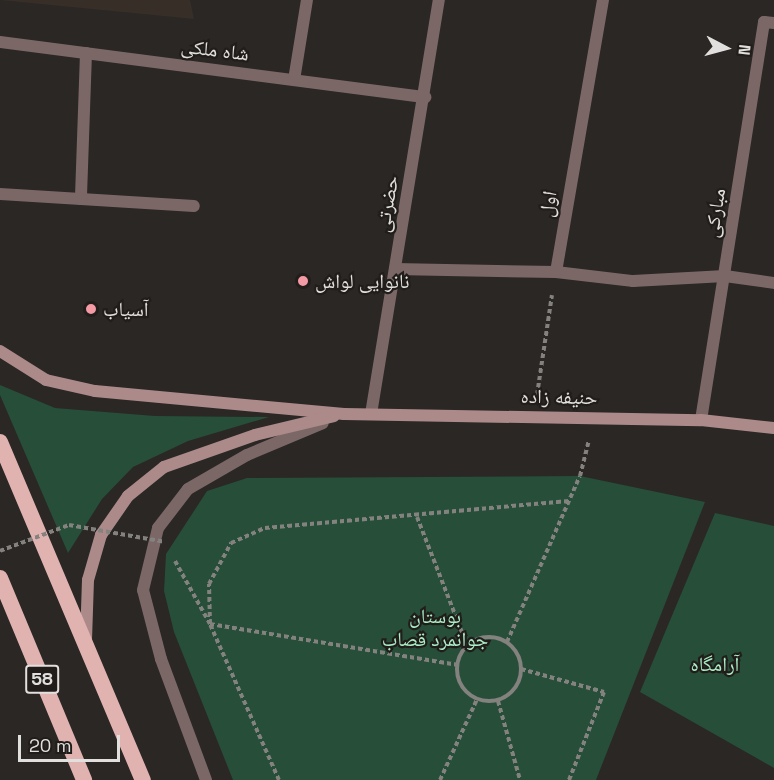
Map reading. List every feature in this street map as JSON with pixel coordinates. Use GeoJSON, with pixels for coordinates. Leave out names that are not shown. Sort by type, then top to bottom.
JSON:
{"type":"FeatureCollection","features":[{"type":"Feature","properties":{"kind":"highway"},"geometry":{"type":"LineString","coordinates":[[0,442],[143,780]]}},
{"type":"Feature","properties":{"kind":"highway","name":"58"},"geometry":{"type":"LineString","coordinates":[[0,578],[84,780]]}},
{"type":"Feature","properties":{"kind":"main road"},"geometry":{"type":"LineString","coordinates":[[0,351],[46,380],[95,391],[344,414]]}},
{"type":"Feature","properties":{"kind":"main road","name":"حنیفه زاده"},"geometry":{"type":"LineString","coordinates":[[344,414],[701,420],[774,428]]}},
{"type":"Feature","properties":{"kind":"main road"},"geometry":{"type":"LineString","coordinates":[[86,644],[88,580],[101,535],[128,496],[164,467],[255,435],[344,414]]}},
{"type":"Feature","properties":{"kind":"street"},"geometry":{"type":"LineString","coordinates":[[294,80],[307,0]]}},
{"type":"Feature","properties":{"kind":"street","name":"حضرتی"},"geometry":{"type":"LineString","coordinates":[[370,414],[425,97],[439,0]]}},
{"type":"Feature","properties":{"kind":"street","name":"اول"},"geometry":{"type":"LineString","coordinates":[[556,272],[603,0]]}},
{"type":"Feature","properties":{"kind":"street","name":"مبارکی"},"geometry":{"type":"LineString","coordinates":[[701,420],[764,22],[774,23]]}},
{"type":"Feature","properties":{"kind":"street","name":"شاه ملکی"},"geometry":{"type":"LineString","coordinates":[[0,42],[425,97]]}},
{"type":"Feature","properties":{"kind":"street"},"geometry":{"type":"LineString","coordinates":[[81,199],[86,53]]}},
{"type":"Feature","properties":{"kind":"street"},"geometry":{"type":"LineString","coordinates":[[0,194],[194,206]]}},
{"type":"Feature","properties":{"kind":"street"},"geometry":{"type":"LineString","coordinates":[[396,269],[556,272],[633,281],[725,276],[774,283]]}},
{"type":"Feature","properties":{"kind":"street"},"geometry":{"type":"LineString","coordinates":[[206,780],[161,659],[143,590],[158,528],[188,489],[247,455],[344,414]]}},
{"type":"Feature","properties":{"kind":"path"},"geometry":{"type":"LineString","coordinates":[[534,416],[556,272]]}},
{"type":"Feature","properties":{"kind":"path"},"geometry":{"type":"LineString","coordinates":[[507,642],[568,501],[596,417]]}},
{"type":"Feature","properties":{"kind":"path"},"geometry":{"type":"LineString","coordinates":[[210,624],[209,585],[231,543],[265,528],[417,517],[568,501]]}},
{"type":"Feature","properties":{"kind":"path"},"geometry":{"type":"LineString","coordinates":[[417,517],[467,645]]}},
{"type":"Feature","properties":{"kind":"path"},"geometry":{"type":"LineString","coordinates":[[0,551],[69,525],[165,542],[210,624],[279,780]]}},
{"type":"Feature","properties":{"kind":"path"},"geometry":{"type":"LineString","coordinates":[[210,624],[457,665]]}},
{"type":"Feature","properties":{"kind":"path"},"geometry":{"type":"LineString","coordinates":[[487,637],[507,642],[520,659],[521,669],[515,689],[498,701],[477,699],[461,685],[457,665],[467,645],[487,637]]}},
{"type":"Feature","properties":{"kind":"path"},"geometry":{"type":"LineString","coordinates":[[521,669],[604,692],[569,780]]}},
{"type":"Feature","properties":{"kind":"path"},"geometry":{"type":"LineString","coordinates":[[440,780],[477,699]]}},
{"type":"Feature","properties":{"kind":"path"},"geometry":{"type":"LineString","coordinates":[[498,701],[520,780]]}},
{"type":"Feature","properties":{"kind":"shaded area"},"geometry":{"type":"Polygon","coordinates":[[[0,0],[190,0],[194,19],[0,0]]]}},
{"type":"Feature","properties":{"kind":"green space"},"geometry":{"type":"Polygon","coordinates":[[[0,385],[55,408],[155,416],[269,417],[188,441],[133,467],[102,499],[68,553],[0,395],[0,385]]]}},
{"type":"Feature","properties":{"kind":"green space","name":"بوستان جوانمرد قصاب"},"geometry":{"type":"Polygon","coordinates":[[[580,476],[705,502],[596,780],[233,780],[174,632],[164,591],[166,554],[207,491],[247,478],[580,476]]]}},
{"type":"Feature","properties":{"kind":"green space","name":"آرامگاه"},"geometry":{"type":"Polygon","coordinates":[[[715,513],[774,526],[774,768],[640,692],[715,513]]]}},
{"type":"Feature","properties":{"kind":"place","name":"نانوایی لواش"},"geometry":{"type":"Point","coordinates":[303,281]}},
{"type":"Feature","properties":{"kind":"place","name":"آسیاب"},"geometry":{"type":"Point","coordinates":[91,309]}}]}
